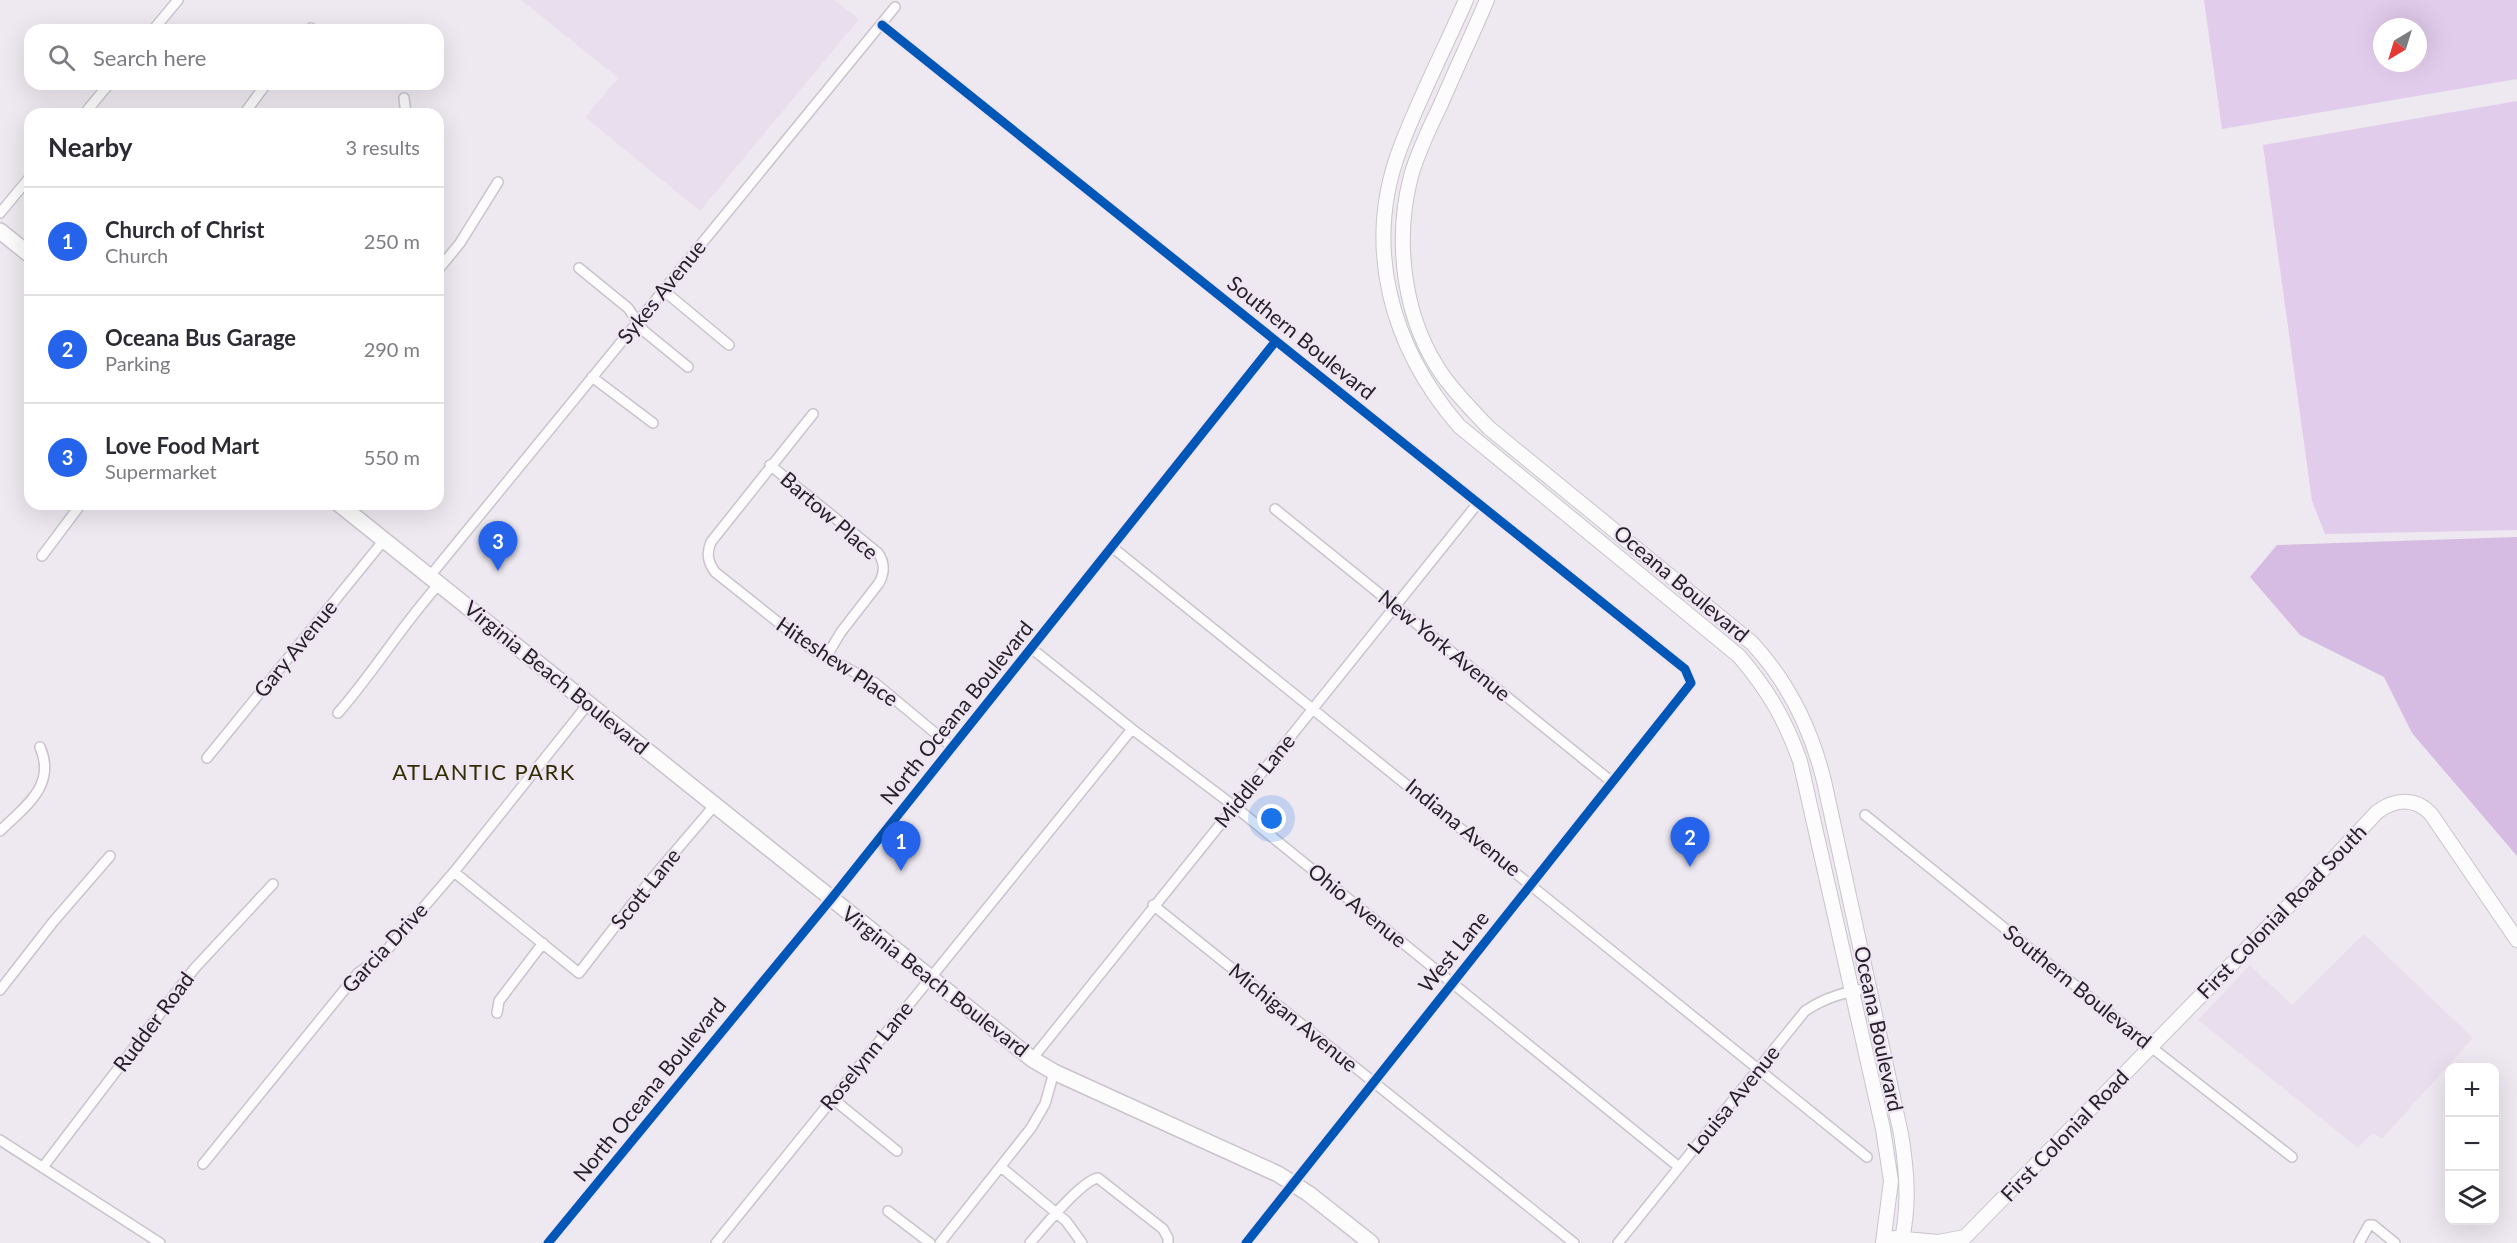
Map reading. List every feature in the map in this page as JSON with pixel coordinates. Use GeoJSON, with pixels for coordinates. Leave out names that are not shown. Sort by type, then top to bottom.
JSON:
{"type":"FeatureCollection","features":[{"type":"Feature","properties":{"kind":"main road","name":"Oceana Boulevard"},"geometry":{"type":"LineString","coordinates":[[1466,0],[1401,146],[1389,188],[1384,232],[1386,273],[1392,307],[1412,358],[1428,386],[1459,426],[1739,656],[1772,698],[1789,730],[1800,761],[1888,1156],[1891,1181],[1884,1240]]}},
{"type":"Feature","properties":{"kind":"main road","name":"Oceana Boulevard"},"geometry":{"type":"LineString","coordinates":[[1487,0],[1419,152],[1412,176],[1404,219],[1404,272],[1409,297],[1427,346],[1442,375],[1465,403],[1489,428],[1732,625],[1771,663],[1804,717],[1818,753],[1870,988],[1905,1162],[1906,1209],[1902,1241]]}},
{"type":"Feature","properties":{"kind":"main road"},"geometry":{"type":"LineString","coordinates":[[0,231],[24,250]]}},
{"type":"Feature","properties":{"kind":"main road"},"geometry":{"type":"LineString","coordinates":[[1386,273],[1404,272]]}},
{"type":"Feature","properties":{"kind":"main road","name":"Virginia Beach Boulevard"},"geometry":{"type":"LineString","coordinates":[[346,510],[1032,1059],[1054,1072],[1224,1148],[1294,1184],[1371,1243]]}},
{"type":"Feature","properties":{"kind":"main road","name":"First Colonial Road South"},"geometry":{"type":"LineString","coordinates":[[2164,1034],[2386,805],[2405,801],[2420,805],[2431,814],[2517,940]]}},
{"type":"Feature","properties":{"kind":"main road","name":"First Colonial Road"},"geometry":{"type":"LineString","coordinates":[[1902,1241],[1938,1242],[1965,1237],[2164,1034]]}},
{"type":"Feature","properties":{"kind":"main road"},"geometry":{"type":"LineString","coordinates":[[1884,1240],[1902,1241]]}},
{"type":"Feature","properties":{"kind":"street"},"geometry":{"type":"LineString","coordinates":[[158,24],[178,0]]}},
{"type":"Feature","properties":{"kind":"street","name":"Sykes Avenue"},"geometry":{"type":"LineString","coordinates":[[338,713],[366,678],[435,580],[592,377],[894,8]]}},
{"type":"Feature","properties":{"kind":"street","name":"Southern Boulevard"},"geometry":{"type":"LineString","coordinates":[[882,25],[1685,669],[1691,683]]}},
{"type":"Feature","properties":{"kind":"street"},"geometry":{"type":"LineString","coordinates":[[89,108],[104,90]]}},
{"type":"Feature","properties":{"kind":"street"},"geometry":{"type":"LineString","coordinates":[[248,108],[262,90]]}},
{"type":"Feature","properties":{"kind":"street"},"geometry":{"type":"LineString","coordinates":[[404,98],[405,108]]}},
{"type":"Feature","properties":{"kind":"street"},"geometry":{"type":"LineString","coordinates":[[444,263],[460,243],[498,182]]}},
{"type":"Feature","properties":{"kind":"street"},"geometry":{"type":"LineString","coordinates":[[0,213],[24,184]]}},
{"type":"Feature","properties":{"kind":"street"},"geometry":{"type":"LineString","coordinates":[[579,268],[628,308],[651,339],[688,367]]}},
{"type":"Feature","properties":{"kind":"street"},"geometry":{"type":"LineString","coordinates":[[663,290],[729,345]]}},
{"type":"Feature","properties":{"kind":"street","name":"North Oceana Boulevard"},"geometry":{"type":"LineString","coordinates":[[549,1243],[831,899],[1275,342]]}},
{"type":"Feature","properties":{"kind":"street"},"geometry":{"type":"LineString","coordinates":[[592,377],[653,423]]}},
{"type":"Feature","properties":{"kind":"street"},"geometry":{"type":"LineString","coordinates":[[770,465],[813,414]]}},
{"type":"Feature","properties":{"kind":"street","name":"Hiteshew Place"},"geometry":{"type":"LineString","coordinates":[[770,465],[711,542],[708,549],[710,564],[715,572],[808,646],[875,683],[952,747]]}},
{"type":"Feature","properties":{"kind":"street","name":"Bartow Place"},"geometry":{"type":"LineString","coordinates":[[770,465],[878,553],[883,563],[883,576],[879,583],[841,632],[826,657]]}},
{"type":"Feature","properties":{"kind":"street","name":"Middle Lane"},"geometry":{"type":"LineString","coordinates":[[1032,1059],[1153,905],[1478,503]]}},
{"type":"Feature","properties":{"kind":"street","name":"New York Avenue"},"geometry":{"type":"LineString","coordinates":[[1275,509],[1612,782]]}},
{"type":"Feature","properties":{"kind":"street"},"geometry":{"type":"LineString","coordinates":[[42,556],[76,510]]}},
{"type":"Feature","properties":{"kind":"street","name":"Gary Avenue"},"geometry":{"type":"LineString","coordinates":[[207,758],[384,540]]}},
{"type":"Feature","properties":{"kind":"street","name":"Indiana Avenue"},"geometry":{"type":"LineString","coordinates":[[1112,547],[1867,1157]]}},
{"type":"Feature","properties":{"kind":"street","name":"Ohio Avenue"},"geometry":{"type":"LineString","coordinates":[[1031,648],[1132,729],[1234,806],[1679,1167]]}},
{"type":"Feature","properties":{"kind":"street","name":"West Lane"},"geometry":{"type":"LineString","coordinates":[[1246,1243],[1691,683]]}},
{"type":"Feature","properties":{"kind":"street","name":"Garcia Drive"},"geometry":{"type":"LineString","coordinates":[[203,1164],[358,973],[380,958],[454,872],[588,704]]}},
{"type":"Feature","properties":{"kind":"street","name":"Roselynn Lane"},"geometry":{"type":"LineString","coordinates":[[716,1243],[1132,729]]}},
{"type":"Feature","properties":{"kind":"street"},"geometry":{"type":"LineString","coordinates":[[0,831],[26,807],[43,781],[45,765],[40,747]]}},
{"type":"Feature","properties":{"kind":"street","name":"Scott Lane"},"geometry":{"type":"LineString","coordinates":[[543,943],[579,973],[650,881],[714,806]]}},
{"type":"Feature","properties":{"kind":"street","name":"Southern Boulevard"},"geometry":{"type":"LineString","coordinates":[[1864,815],[2151,1047],[2292,1157]]}},
{"type":"Feature","properties":{"kind":"street"},"geometry":{"type":"LineString","coordinates":[[0,990],[53,922],[110,856]]}},
{"type":"Feature","properties":{"kind":"street"},"geometry":{"type":"LineString","coordinates":[[454,872],[543,943],[499,1001],[497,1013]]}},
{"type":"Feature","properties":{"kind":"street","name":"Rudder Road"},"geometry":{"type":"LineString","coordinates":[[43,1167],[194,969],[273,884]]}},
{"type":"Feature","properties":{"kind":"street","name":"Michigan Avenue"},"geometry":{"type":"LineString","coordinates":[[1153,905],[1574,1243]]}},
{"type":"Feature","properties":{"kind":"street","name":"Louisa Avenue"},"geometry":{"type":"LineString","coordinates":[[1618,1243],[1805,1011],[1824,999],[1870,988]]}},
{"type":"Feature","properties":{"kind":"street"},"geometry":{"type":"LineString","coordinates":[[940,1243],[1002,1167],[1040,1114],[1054,1072]]}},
{"type":"Feature","properties":{"kind":"street"},"geometry":{"type":"LineString","coordinates":[[832,1099],[897,1151]]}},
{"type":"Feature","properties":{"kind":"street"},"geometry":{"type":"LineString","coordinates":[[0,1140],[160,1243]]}},
{"type":"Feature","properties":{"kind":"street"},"geometry":{"type":"LineString","coordinates":[[1002,1167],[1057,1212],[1075,1231],[1082,1243]]}},
{"type":"Feature","properties":{"kind":"street"},"geometry":{"type":"LineString","coordinates":[[1030,1243],[1057,1212],[1090,1181],[1098,1178],[1163,1229],[1168,1243]]}},
{"type":"Feature","properties":{"kind":"street"},"geometry":{"type":"LineString","coordinates":[[888,1211],[930,1243]]}},
{"type":"Feature","properties":{"kind":"street"},"geometry":{"type":"LineString","coordinates":[[2359,1243],[2369,1225],[2395,1243]]}},
{"type":"Feature","properties":{"kind":"shaded area"},"geometry":{"type":"Polygon","coordinates":[[[521,0],[834,0],[859,19],[700,211],[585,117],[618,78],[521,0]]]}},
{"type":"Feature","properties":{"kind":"shaded area"},"geometry":{"type":"Polygon","coordinates":[[[2204,0],[2517,0],[2517,79],[2222,129],[2204,0]]]}},
{"type":"Feature","properties":{"kind":"shaded area"},"geometry":{"type":"Polygon","coordinates":[[[2517,101],[2517,530],[2325,534],[2312,501],[2263,145],[2517,101]]]}},
{"type":"Feature","properties":{"kind":"shaded area"},"geometry":{"type":"Polygon","coordinates":[[[2517,537],[2517,856],[2412,733],[2384,677],[2300,635],[2250,577],[2277,545],[2517,537]]]}},
{"type":"Feature","properties":{"kind":"shaded area"},"geometry":{"type":"Polygon","coordinates":[[[2364,934],[2473,1038],[2450,1063],[2445,1063],[2445,1069],[2382,1139],[2372,1133],[2358,1148],[2198,1020],[2250,965],[2292,1005],[2364,934]]]}},
{"type":"Feature","properties":{"kind":"cycle path"},"geometry":{"type":"LineString","coordinates":[[882,25],[1685,669],[1691,683],[1246,1243]]}},
{"type":"Feature","properties":{"kind":"cycle path"},"geometry":{"type":"LineString","coordinates":[[548,1243],[831,899],[1275,342]]}},
{"type":"Feature","properties":{"kind":"place","name":"Love Food Mart"},"geometry":{"type":"Point","coordinates":[498,571]}},
{"type":"Feature","properties":{"kind":"place","name":"Oceana Bus Garage"},"geometry":{"type":"Point","coordinates":[1690,867]}},
{"type":"Feature","properties":{"kind":"place","name":"Church of Christ"},"geometry":{"type":"Point","coordinates":[901,871]}},
{"type":"Feature","properties":{"kind":"district","name":"ATLANTIC PARK"},"geometry":{"type":"Point","coordinates":[484,772]}}]}
